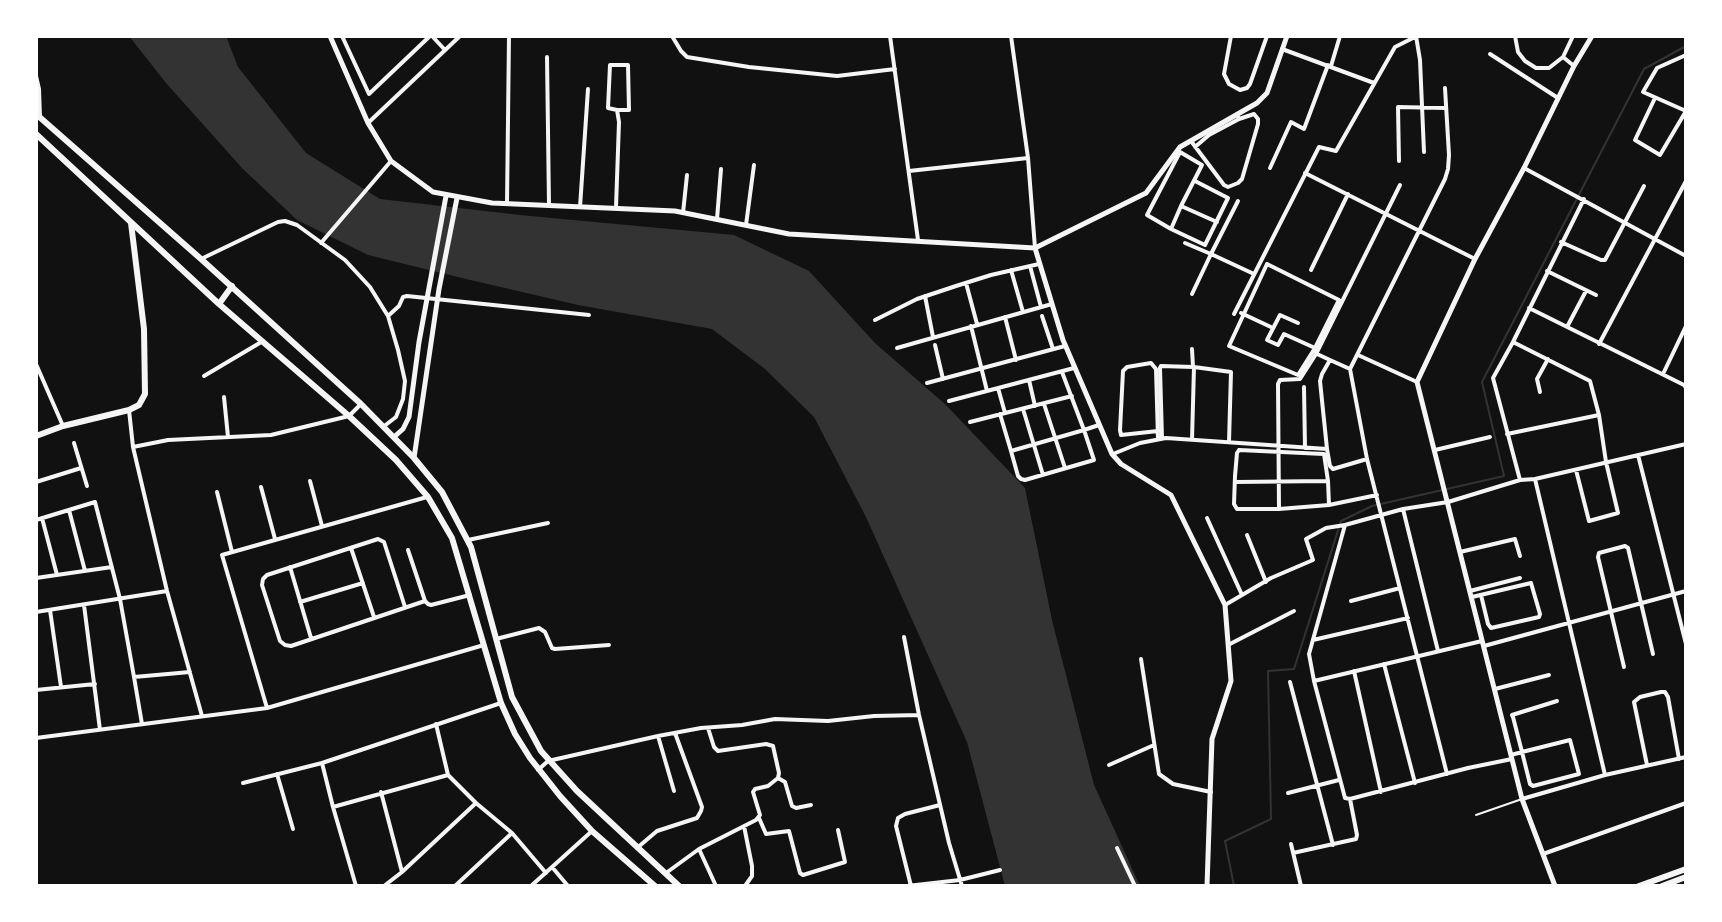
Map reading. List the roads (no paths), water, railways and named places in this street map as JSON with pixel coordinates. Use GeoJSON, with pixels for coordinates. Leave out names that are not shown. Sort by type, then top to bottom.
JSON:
{"type":"FeatureCollection","features":[{"type":"Feature","properties":{"kind":"main road"},"geometry":{"type":"LineString","coordinates":[[38,116],[232,286],[361,404],[414,458],[442,492],[468,540],[512,697],[528,730],[548,761],[636,848],[679,886]]}},
{"type":"Feature","properties":{"kind":"main road"},"geometry":{"type":"LineString","coordinates":[[36,134],[219,304],[349,416],[396,460],[428,497],[452,538],[471,595],[501,703],[515,734],[538,770],[592,831],[655,886]]}},
{"type":"Feature","properties":{"kind":"main road"},"geometry":{"type":"LineString","coordinates":[[36,436],[63,426],[129,410],[139,405],[145,394],[144,329],[131,223]]}},
{"type":"Feature","properties":{"kind":"main road"},"geometry":{"type":"LineString","coordinates":[[219,304],[232,286]]}},
{"type":"Feature","properties":{"kind":"main road"},"geometry":{"type":"LineString","coordinates":[[1639,886],[1686,869]]}},
{"type":"Feature","properties":{"kind":"main road"},"geometry":{"type":"LineString","coordinates":[[1662,886],[1686,877]]}},
{"type":"Feature","properties":{"kind":"street"},"geometry":{"type":"LineString","coordinates":[[330,36],[368,123],[391,161],[433,192],[457,198],[683,213],[789,234],[1035,248],[1146,193],[1179,151],[1191,141],[1238,117],[1254,114],[1258,119],[1242,179],[1228,187],[1224,185],[1191,141]]}},
{"type":"Feature","properties":{"kind":"street"},"geometry":{"type":"LineString","coordinates":[[342,36],[369,94],[431,36],[445,50]]}},
{"type":"Feature","properties":{"kind":"street"},"geometry":{"type":"LineString","coordinates":[[450,36],[454,42]]}},
{"type":"Feature","properties":{"kind":"street"},"geometry":{"type":"LineString","coordinates":[[368,123],[460,36]]}},
{"type":"Feature","properties":{"kind":"street"},"geometry":{"type":"LineString","coordinates":[[507,203],[509,36]]}},
{"type":"Feature","properties":{"kind":"street"},"geometry":{"type":"LineString","coordinates":[[672,36],[687,57],[749,67],[837,76],[895,69]]}},
{"type":"Feature","properties":{"kind":"street"},"geometry":{"type":"LineString","coordinates":[[890,36],[918,240]]}},
{"type":"Feature","properties":{"kind":"street"},"geometry":{"type":"LineString","coordinates":[[1011,36],[1028,158],[1035,248],[1065,346],[1112,454],[1121,464],[1171,495],[1225,605],[1231,681],[1212,739],[1207,886]]}},
{"type":"Feature","properties":{"kind":"street"},"geometry":{"type":"LineString","coordinates":[[1231,36],[1224,74],[1229,84],[1240,90],[1247,88],[1250,84],[1267,36]]}},
{"type":"Feature","properties":{"kind":"street"},"geometry":{"type":"LineString","coordinates":[[1195,147],[1209,135],[1257,104],[1267,93],[1287,36]]}},
{"type":"Feature","properties":{"kind":"street"},"geometry":{"type":"LineString","coordinates":[[1270,168],[1290,122],[1304,129],[1340,36]]}},
{"type":"Feature","properties":{"kind":"street"},"geometry":{"type":"LineString","coordinates":[[1273,327],[1235,312],[1319,147],[1336,151],[1395,47],[1416,36],[1420,60],[1424,152]]}},
{"type":"Feature","properties":{"kind":"street"},"geometry":{"type":"LineString","coordinates":[[1515,36],[1518,52],[1525,61],[1536,68],[1549,68],[1563,57],[1573,36]]}},
{"type":"Feature","properties":{"kind":"street"},"geometry":{"type":"LineString","coordinates":[[1555,886],[1522,799],[1417,382],[1475,259],[1524,168],[1574,66],[1592,36]]}},
{"type":"Feature","properties":{"kind":"street"},"geometry":{"type":"LineString","coordinates":[[1670,36],[1677,36]]}},
{"type":"Feature","properties":{"kind":"street"},"geometry":{"type":"LineString","coordinates":[[1282,49],[1374,82]]}},
{"type":"Feature","properties":{"kind":"street"},"geometry":{"type":"LineString","coordinates":[[1490,54],[1558,98]]}},
{"type":"Feature","properties":{"kind":"street"},"geometry":{"type":"LineString","coordinates":[[1655,98],[1635,140],[1660,155],[1686,111],[1643,92],[1654,70],[1686,55]]}},
{"type":"Feature","properties":{"kind":"street"},"geometry":{"type":"LineString","coordinates":[[547,57],[549,205]]}},
{"type":"Feature","properties":{"kind":"street"},"geometry":{"type":"LineString","coordinates":[[1563,57],[1574,66]]}},
{"type":"Feature","properties":{"kind":"street"},"geometry":{"type":"LineString","coordinates":[[610,65],[628,65],[629,110],[617,110],[608,108],[610,65]]}},
{"type":"Feature","properties":{"kind":"street"},"geometry":{"type":"LineString","coordinates":[[36,76],[39,89],[38,116]]}},
{"type":"Feature","properties":{"kind":"street"},"geometry":{"type":"LineString","coordinates":[[1445,88],[1448,169],[1350,369],[1367,459],[1447,774]]}},
{"type":"Feature","properties":{"kind":"street"},"geometry":{"type":"LineString","coordinates":[[580,207],[588,90]]}},
{"type":"Feature","properties":{"kind":"street"},"geometry":{"type":"LineString","coordinates":[[1399,161],[1398,107],[1445,108]]}},
{"type":"Feature","properties":{"kind":"street"},"geometry":{"type":"LineString","coordinates":[[616,207],[619,122],[617,110]]}},
{"type":"Feature","properties":{"kind":"street"},"geometry":{"type":"LineString","coordinates":[[1172,229],[1202,165],[1179,151]]}},
{"type":"Feature","properties":{"kind":"street"},"geometry":{"type":"LineString","coordinates":[[1179,151],[1147,215],[1205,245],[1228,198],[1195,181]]}},
{"type":"Feature","properties":{"kind":"street"},"geometry":{"type":"LineString","coordinates":[[909,171],[1028,158]]}},
{"type":"Feature","properties":{"kind":"street"},"geometry":{"type":"LineString","coordinates":[[321,243],[391,161]]}},
{"type":"Feature","properties":{"kind":"street"},"geometry":{"type":"LineString","coordinates":[[746,225],[754,165]]}},
{"type":"Feature","properties":{"kind":"street"},"geometry":{"type":"LineString","coordinates":[[1524,168],[1686,255]]}},
{"type":"Feature","properties":{"kind":"street"},"geometry":{"type":"LineString","coordinates":[[717,219],[721,169]]}},
{"type":"Feature","properties":{"kind":"street"},"geometry":{"type":"LineString","coordinates":[[1305,173],[1475,259]]}},
{"type":"Feature","properties":{"kind":"street"},"geometry":{"type":"LineString","coordinates":[[683,213],[687,175]]}},
{"type":"Feature","properties":{"kind":"street"},"geometry":{"type":"LineString","coordinates":[[1599,344],[1686,181]]}},
{"type":"Feature","properties":{"kind":"street"},"geometry":{"type":"LineString","coordinates":[[1279,509],[1278,384],[1280,380],[1300,379],[1316,354],[1400,184]]}},
{"type":"Feature","properties":{"kind":"street"},"geometry":{"type":"LineString","coordinates":[[1561,243],[1600,260],[1605,260],[1644,186]]}},
{"type":"Feature","properties":{"kind":"street"},"geometry":{"type":"LineString","coordinates":[[1311,270],[1348,194]]}},
{"type":"Feature","properties":{"kind":"street"},"geometry":{"type":"LineString","coordinates":[[394,437],[403,429],[409,417],[419,342],[446,196]]}},
{"type":"Feature","properties":{"kind":"street"},"geometry":{"type":"LineString","coordinates":[[414,458],[438,301],[457,198]]}},
{"type":"Feature","properties":{"kind":"street"},"geometry":{"type":"LineString","coordinates":[[1520,480],[1493,378],[1514,342],[1583,199]]}},
{"type":"Feature","properties":{"kind":"street"},"geometry":{"type":"LineString","coordinates":[[1192,294],[1238,201]]}},
{"type":"Feature","properties":{"kind":"street"},"geometry":{"type":"LineString","coordinates":[[1181,206],[1216,222]]}},
{"type":"Feature","properties":{"kind":"street"},"geometry":{"type":"LineString","coordinates":[[201,259],[278,222],[285,221],[297,225],[355,270],[370,287],[388,316],[405,381],[403,399],[396,417],[383,427]]}},
{"type":"Feature","properties":{"kind":"street"},"geometry":{"type":"LineString","coordinates":[[1185,243],[1254,274]]}},
{"type":"Feature","properties":{"kind":"street"},"geometry":{"type":"LineString","coordinates":[[875,320],[925,297],[966,283],[1039,264]]}},
{"type":"Feature","properties":{"kind":"street"},"geometry":{"type":"LineString","coordinates":[[1268,264],[1338,300],[1315,348],[1298,375],[1229,346],[1242,314],[1268,264]]}},
{"type":"Feature","properties":{"kind":"street"},"geometry":{"type":"LineString","coordinates":[[1030,266],[1041,307]]}},
{"type":"Feature","properties":{"kind":"street"},"geometry":{"type":"LineString","coordinates":[[1011,270],[1023,312]]}},
{"type":"Feature","properties":{"kind":"street"},"geometry":{"type":"LineString","coordinates":[[1547,271],[1596,296]]}},
{"type":"Feature","properties":{"kind":"street"},"geometry":{"type":"LineString","coordinates":[[966,283],[977,324]]}},
{"type":"Feature","properties":{"kind":"street"},"geometry":{"type":"LineString","coordinates":[[1567,327],[1586,291]]}},
{"type":"Feature","properties":{"kind":"street"},"geometry":{"type":"LineString","coordinates":[[388,316],[394,312],[403,297],[407,296],[589,315]]}},
{"type":"Feature","properties":{"kind":"street"},"geometry":{"type":"LineString","coordinates":[[925,297],[933,337]]}},
{"type":"Feature","properties":{"kind":"street"},"geometry":{"type":"LineString","coordinates":[[897,348],[1052,304]]}},
{"type":"Feature","properties":{"kind":"street"},"geometry":{"type":"LineString","coordinates":[[1529,308],[1663,374],[1686,388]]}},
{"type":"Feature","properties":{"kind":"street"},"geometry":{"type":"LineString","coordinates":[[1298,323],[1280,315],[1267,340],[1278,345],[1284,334],[1315,348]]}},
{"type":"Feature","properties":{"kind":"street"},"geometry":{"type":"LineString","coordinates":[[1042,316],[1053,349]]}},
{"type":"Feature","properties":{"kind":"street"},"geometry":{"type":"LineString","coordinates":[[1005,317],[1016,360]]}},
{"type":"Feature","properties":{"kind":"street"},"geometry":{"type":"LineString","coordinates":[[971,326],[987,391]]}},
{"type":"Feature","properties":{"kind":"street"},"geometry":{"type":"LineString","coordinates":[[1663,374],[1686,326]]}},
{"type":"Feature","properties":{"kind":"street"},"geometry":{"type":"LineString","coordinates":[[204,376],[263,341]]}},
{"type":"Feature","properties":{"kind":"street"},"geometry":{"type":"LineString","coordinates":[[1514,342],[1589,379],[1599,415],[1606,462],[1618,513],[1590,522],[1588,520],[1576,470]]}},
{"type":"Feature","properties":{"kind":"street"},"geometry":{"type":"LineString","coordinates":[[935,345],[943,379]]}},
{"type":"Feature","properties":{"kind":"street"},"geometry":{"type":"LineString","coordinates":[[927,383],[1065,346]]}},
{"type":"Feature","properties":{"kind":"street"},"geometry":{"type":"LineString","coordinates":[[1192,349],[1192,440]]}},
{"type":"Feature","properties":{"kind":"street"},"geometry":{"type":"LineString","coordinates":[[1316,354],[1350,369]]}},
{"type":"Feature","properties":{"kind":"street"},"geometry":{"type":"LineString","coordinates":[[1358,355],[1417,382]]}},
{"type":"Feature","properties":{"kind":"street"},"geometry":{"type":"LineString","coordinates":[[1540,392],[1537,379],[1548,359]]}},
{"type":"Feature","properties":{"kind":"street"},"geometry":{"type":"LineString","coordinates":[[1330,360],[1320,381],[1330,466],[1333,469],[1367,459]]}},
{"type":"Feature","properties":{"kind":"street"},"geometry":{"type":"LineString","coordinates":[[1158,431],[1121,435],[1124,371],[1127,367],[1151,363],[1156,369],[1160,438]]}},
{"type":"Feature","properties":{"kind":"street"},"geometry":{"type":"LineString","coordinates":[[36,366],[63,426]]}},
{"type":"Feature","properties":{"kind":"street"},"geometry":{"type":"LineString","coordinates":[[1160,438],[1160,368],[1161,366],[1193,367],[1231,372],[1229,442]]}},
{"type":"Feature","properties":{"kind":"street"},"geometry":{"type":"LineString","coordinates":[[949,401],[1074,368]]}},
{"type":"Feature","properties":{"kind":"street"},"geometry":{"type":"LineString","coordinates":[[998,388],[1011,451],[1021,479],[1042,475],[1094,459],[1062,372]]}},
{"type":"Feature","properties":{"kind":"street"},"geometry":{"type":"LineString","coordinates":[[1029,380],[1035,406]]}},
{"type":"Feature","properties":{"kind":"street"},"geometry":{"type":"LineString","coordinates":[[1304,387],[1305,448]]}},
{"type":"Feature","properties":{"kind":"street"},"geometry":{"type":"LineString","coordinates":[[970,422],[1072,396]]}},
{"type":"Feature","properties":{"kind":"street"},"geometry":{"type":"LineString","coordinates":[[224,397],[228,437]]}},
{"type":"Feature","properties":{"kind":"street"},"geometry":{"type":"LineString","coordinates":[[134,447],[168,440],[272,435],[349,416],[361,404]]}},
{"type":"Feature","properties":{"kind":"street"},"geometry":{"type":"LineString","coordinates":[[1044,404],[1065,468]]}},
{"type":"Feature","properties":{"kind":"street"},"geometry":{"type":"LineString","coordinates":[[1023,409],[1042,475]]}},
{"type":"Feature","properties":{"kind":"street"},"geometry":{"type":"LineString","coordinates":[[129,410],[134,447],[167,591],[202,716]]}},
{"type":"Feature","properties":{"kind":"street"},"geometry":{"type":"LineString","coordinates":[[1507,434],[1599,415]]}},
{"type":"Feature","properties":{"kind":"street"},"geometry":{"type":"LineString","coordinates":[[1011,451],[1099,425]]}},
{"type":"Feature","properties":{"kind":"street"},"geometry":{"type":"LineString","coordinates":[[1435,450],[1490,437]]}},
{"type":"Feature","properties":{"kind":"street"},"geometry":{"type":"LineString","coordinates":[[1112,454],[1160,438],[1327,448]]}},
{"type":"Feature","properties":{"kind":"street"},"geometry":{"type":"LineString","coordinates":[[74,443],[87,486]]}},
{"type":"Feature","properties":{"kind":"street"},"geometry":{"type":"LineString","coordinates":[[1225,605],[1266,582],[1313,560],[1306,539],[1326,528],[1448,500],[1520,480],[1576,470],[1686,444]]}},
{"type":"Feature","properties":{"kind":"street"},"geometry":{"type":"LineString","coordinates":[[1329,505],[1324,454],[1239,450],[1237,453],[1234,504],[1237,509],[1279,509],[1329,505],[1377,495]]}},
{"type":"Feature","properties":{"kind":"street"},"geometry":{"type":"LineString","coordinates":[[1638,455],[1686,644]]}},
{"type":"Feature","properties":{"kind":"street"},"geometry":{"type":"LineString","coordinates":[[36,473],[37,481],[81,468]]}},
{"type":"Feature","properties":{"kind":"street"},"geometry":{"type":"LineString","coordinates":[[1534,479],[1605,775]]}},
{"type":"Feature","properties":{"kind":"street"},"geometry":{"type":"LineString","coordinates":[[310,481],[322,526]]}},
{"type":"Feature","properties":{"kind":"street"},"geometry":{"type":"LineString","coordinates":[[1235,482],[1328,481]]}},
{"type":"Feature","properties":{"kind":"street"},"geometry":{"type":"LineString","coordinates":[[261,487],[275,539]]}},
{"type":"Feature","properties":{"kind":"street"},"geometry":{"type":"LineString","coordinates":[[217,492],[232,552]]}},
{"type":"Feature","properties":{"kind":"street"},"geometry":{"type":"LineString","coordinates":[[267,708],[222,555],[428,497]]}},
{"type":"Feature","properties":{"kind":"street"},"geometry":{"type":"LineString","coordinates":[[36,519],[95,502],[120,599],[142,724]]}},
{"type":"Feature","properties":{"kind":"street"},"geometry":{"type":"LineString","coordinates":[[1403,509],[1438,651]]}},
{"type":"Feature","properties":{"kind":"street"},"geometry":{"type":"LineString","coordinates":[[69,510],[86,571]]}},
{"type":"Feature","properties":{"kind":"street"},"geometry":{"type":"LineString","coordinates":[[42,518],[57,575]]}},
{"type":"Feature","properties":{"kind":"street"},"geometry":{"type":"LineString","coordinates":[[1207,518],[1242,595]]}},
{"type":"Feature","properties":{"kind":"street"},"geometry":{"type":"LineString","coordinates":[[468,540],[548,522]]}},
{"type":"Feature","properties":{"kind":"street"},"geometry":{"type":"LineString","coordinates":[[1344,525],[1309,654],[1343,795],[1350,799],[1382,792],[1512,757],[1522,752],[1570,740],[1579,774],[1531,785],[1522,752],[1513,713],[1557,702]]}},
{"type":"Feature","properties":{"kind":"street"},"geometry":{"type":"LineString","coordinates":[[1247,535],[1266,582]]}},
{"type":"Feature","properties":{"kind":"street"},"geometry":{"type":"LineString","coordinates":[[405,607],[384,542],[378,539],[267,575],[263,579],[262,585],[280,642],[291,646],[425,601]]}},
{"type":"Feature","properties":{"kind":"street"},"geometry":{"type":"LineString","coordinates":[[1460,552],[1515,539],[1520,556]]}},
{"type":"Feature","properties":{"kind":"street"},"geometry":{"type":"LineString","coordinates":[[1624,667],[1599,553],[1625,546],[1628,548],[1653,654]]}},
{"type":"Feature","properties":{"kind":"street"},"geometry":{"type":"LineString","coordinates":[[351,548],[374,617]]}},
{"type":"Feature","properties":{"kind":"street"},"geometry":{"type":"LineString","coordinates":[[408,550],[425,601],[431,605],[471,595]]}},
{"type":"Feature","properties":{"kind":"street"},"geometry":{"type":"LineString","coordinates":[[36,578],[112,567]]}},
{"type":"Feature","properties":{"kind":"street"},"geometry":{"type":"LineString","coordinates":[[290,567],[311,638]]}},
{"type":"Feature","properties":{"kind":"street"},"geometry":{"type":"LineString","coordinates":[[1471,594],[1521,578]]}},
{"type":"Feature","properties":{"kind":"street"},"geometry":{"type":"LineString","coordinates":[[300,602],[363,582]]}},
{"type":"Feature","properties":{"kind":"street"},"geometry":{"type":"LineString","coordinates":[[1471,594],[1480,595],[1531,583],[1539,617],[1491,628],[1480,595]]}},
{"type":"Feature","properties":{"kind":"street"},"geometry":{"type":"LineString","coordinates":[[1351,601],[1400,588]]}},
{"type":"Feature","properties":{"kind":"street"},"geometry":{"type":"LineString","coordinates":[[36,612],[167,591]]}},
{"type":"Feature","properties":{"kind":"street"},"geometry":{"type":"LineString","coordinates":[[1314,681],[1418,655],[1483,643],[1686,591]]}},
{"type":"Feature","properties":{"kind":"street"},"geometry":{"type":"LineString","coordinates":[[84,605],[100,730]]}},
{"type":"Feature","properties":{"kind":"street"},"geometry":{"type":"LineString","coordinates":[[50,610],[61,687]]}},
{"type":"Feature","properties":{"kind":"street"},"geometry":{"type":"LineString","coordinates":[[1228,645],[1294,611]]}},
{"type":"Feature","properties":{"kind":"street"},"geometry":{"type":"LineString","coordinates":[[1313,641],[1408,618]]}},
{"type":"Feature","properties":{"kind":"street"},"geometry":{"type":"LineString","coordinates":[[496,639],[540,628],[545,632],[552,648],[555,649],[609,645]]}},
{"type":"Feature","properties":{"kind":"street"},"geometry":{"type":"LineString","coordinates":[[904,637],[919,715],[962,886]]}},
{"type":"Feature","properties":{"kind":"street"},"geometry":{"type":"LineString","coordinates":[[36,738],[267,708],[484,645]]}},
{"type":"Feature","properties":{"kind":"street"},"geometry":{"type":"LineString","coordinates":[[1141,659],[1159,774],[1173,784],[1211,792]]}},
{"type":"Feature","properties":{"kind":"street"},"geometry":{"type":"LineString","coordinates":[[1384,664],[1415,783]]}},
{"type":"Feature","properties":{"kind":"street"},"geometry":{"type":"LineString","coordinates":[[1354,671],[1382,792]]}},
{"type":"Feature","properties":{"kind":"street"},"geometry":{"type":"LineString","coordinates":[[134,677],[190,672]]}},
{"type":"Feature","properties":{"kind":"street"},"geometry":{"type":"LineString","coordinates":[[1495,689],[1549,675]]}},
{"type":"Feature","properties":{"kind":"street"},"geometry":{"type":"LineString","coordinates":[[1290,682],[1333,844]]}},
{"type":"Feature","properties":{"kind":"street"},"geometry":{"type":"LineString","coordinates":[[36,690],[95,684]]}},
{"type":"Feature","properties":{"kind":"street"},"geometry":{"type":"LineString","coordinates":[[1647,765],[1634,702],[1640,697],[1661,692],[1665,692],[1668,697],[1679,759]]}},
{"type":"Feature","properties":{"kind":"street"},"geometry":{"type":"LineString","coordinates":[[243,783],[322,763],[501,703]]}},
{"type":"Feature","properties":{"kind":"street"},"geometry":{"type":"LineString","coordinates":[[538,770],[548,761],[658,736],[708,728],[775,719],[828,721],[874,716],[919,715]]}},
{"type":"Feature","properties":{"kind":"street"},"geometry":{"type":"LineString","coordinates":[[436,724],[448,775],[476,803],[512,833],[546,873]]}},
{"type":"Feature","properties":{"kind":"street"},"geometry":{"type":"LineString","coordinates":[[708,728],[714,747],[718,751],[766,744],[773,746],[780,773],[778,778],[768,786],[753,792],[752,795],[766,834],[789,831],[800,873],[804,874],[846,862],[838,830]]}},
{"type":"Feature","properties":{"kind":"street"},"geometry":{"type":"LineString","coordinates":[[636,848],[657,831],[697,818],[701,811],[702,807],[675,733]]}},
{"type":"Feature","properties":{"kind":"street"},"geometry":{"type":"LineString","coordinates":[[658,736],[674,791]]}},
{"type":"Feature","properties":{"kind":"street"},"geometry":{"type":"LineString","coordinates":[[1109,765],[1154,745]]}},
{"type":"Feature","properties":{"kind":"street"},"geometry":{"type":"LineString","coordinates":[[1522,799],[1605,775],[1686,757]]}},
{"type":"Feature","properties":{"kind":"street"},"geometry":{"type":"LineString","coordinates":[[322,763],[356,886]]}},
{"type":"Feature","properties":{"kind":"street"},"geometry":{"type":"LineString","coordinates":[[277,774],[293,829]]}},
{"type":"Feature","properties":{"kind":"street"},"geometry":{"type":"LineString","coordinates":[[333,807],[448,775]]}},
{"type":"Feature","properties":{"kind":"street"},"geometry":{"type":"LineString","coordinates":[[778,778],[785,782],[792,806],[796,808],[811,805]]}},
{"type":"Feature","properties":{"kind":"street"},"geometry":{"type":"LineString","coordinates":[[1288,793],[1339,780]]}},
{"type":"Feature","properties":{"kind":"street"},"geometry":{"type":"LineString","coordinates":[[381,792],[402,872]]}},
{"type":"Feature","properties":{"kind":"street"},"geometry":{"type":"LineString","coordinates":[[1293,854],[1354,839],[1356,837],[1350,799]]}},
{"type":"Feature","properties":{"kind":"street"},"geometry":{"type":"LineString","coordinates":[[384,886],[476,803]]}},
{"type":"Feature","properties":{"kind":"street"},"geometry":{"type":"LineString","coordinates":[[1543,854],[1686,803]]}},
{"type":"Feature","properties":{"kind":"street"},"geometry":{"type":"LineString","coordinates":[[940,805],[898,818],[896,826],[910,886],[960,880],[1000,870]]}},
{"type":"Feature","properties":{"kind":"street"},"geometry":{"type":"LineString","coordinates":[[666,873],[699,849],[759,818]]}},
{"type":"Feature","properties":{"kind":"street"},"geometry":{"type":"LineString","coordinates":[[744,826],[752,866],[752,876],[746,886]]}},
{"type":"Feature","properties":{"kind":"street"},"geometry":{"type":"LineString","coordinates":[[531,886],[592,831]]}},
{"type":"Feature","properties":{"kind":"street"},"geometry":{"type":"LineString","coordinates":[[455,886],[512,833]]}},
{"type":"Feature","properties":{"kind":"street"},"geometry":{"type":"LineString","coordinates":[[1291,844],[1301,886]]}},
{"type":"Feature","properties":{"kind":"street"},"geometry":{"type":"LineString","coordinates":[[1117,848],[1135,886]]}},
{"type":"Feature","properties":{"kind":"street"},"geometry":{"type":"LineString","coordinates":[[699,849],[716,886]]}},
{"type":"Feature","properties":{"kind":"street"},"geometry":{"type":"LineString","coordinates":[[552,867],[568,886]]}},
{"type":"Feature","properties":{"kind":"lane"},"geometry":{"type":"LineString","coordinates":[[1476,815],[1522,799]]}},
{"type":"Feature","properties":{"kind":"waterway"},"geometry":{"type":"LineString","coordinates":[[1234,886],[1225,841],[1271,819],[1268,671],[1294,669],[1341,521],[1372,506],[1504,476],[1482,382],[1644,69],[1686,46]]}}]}
